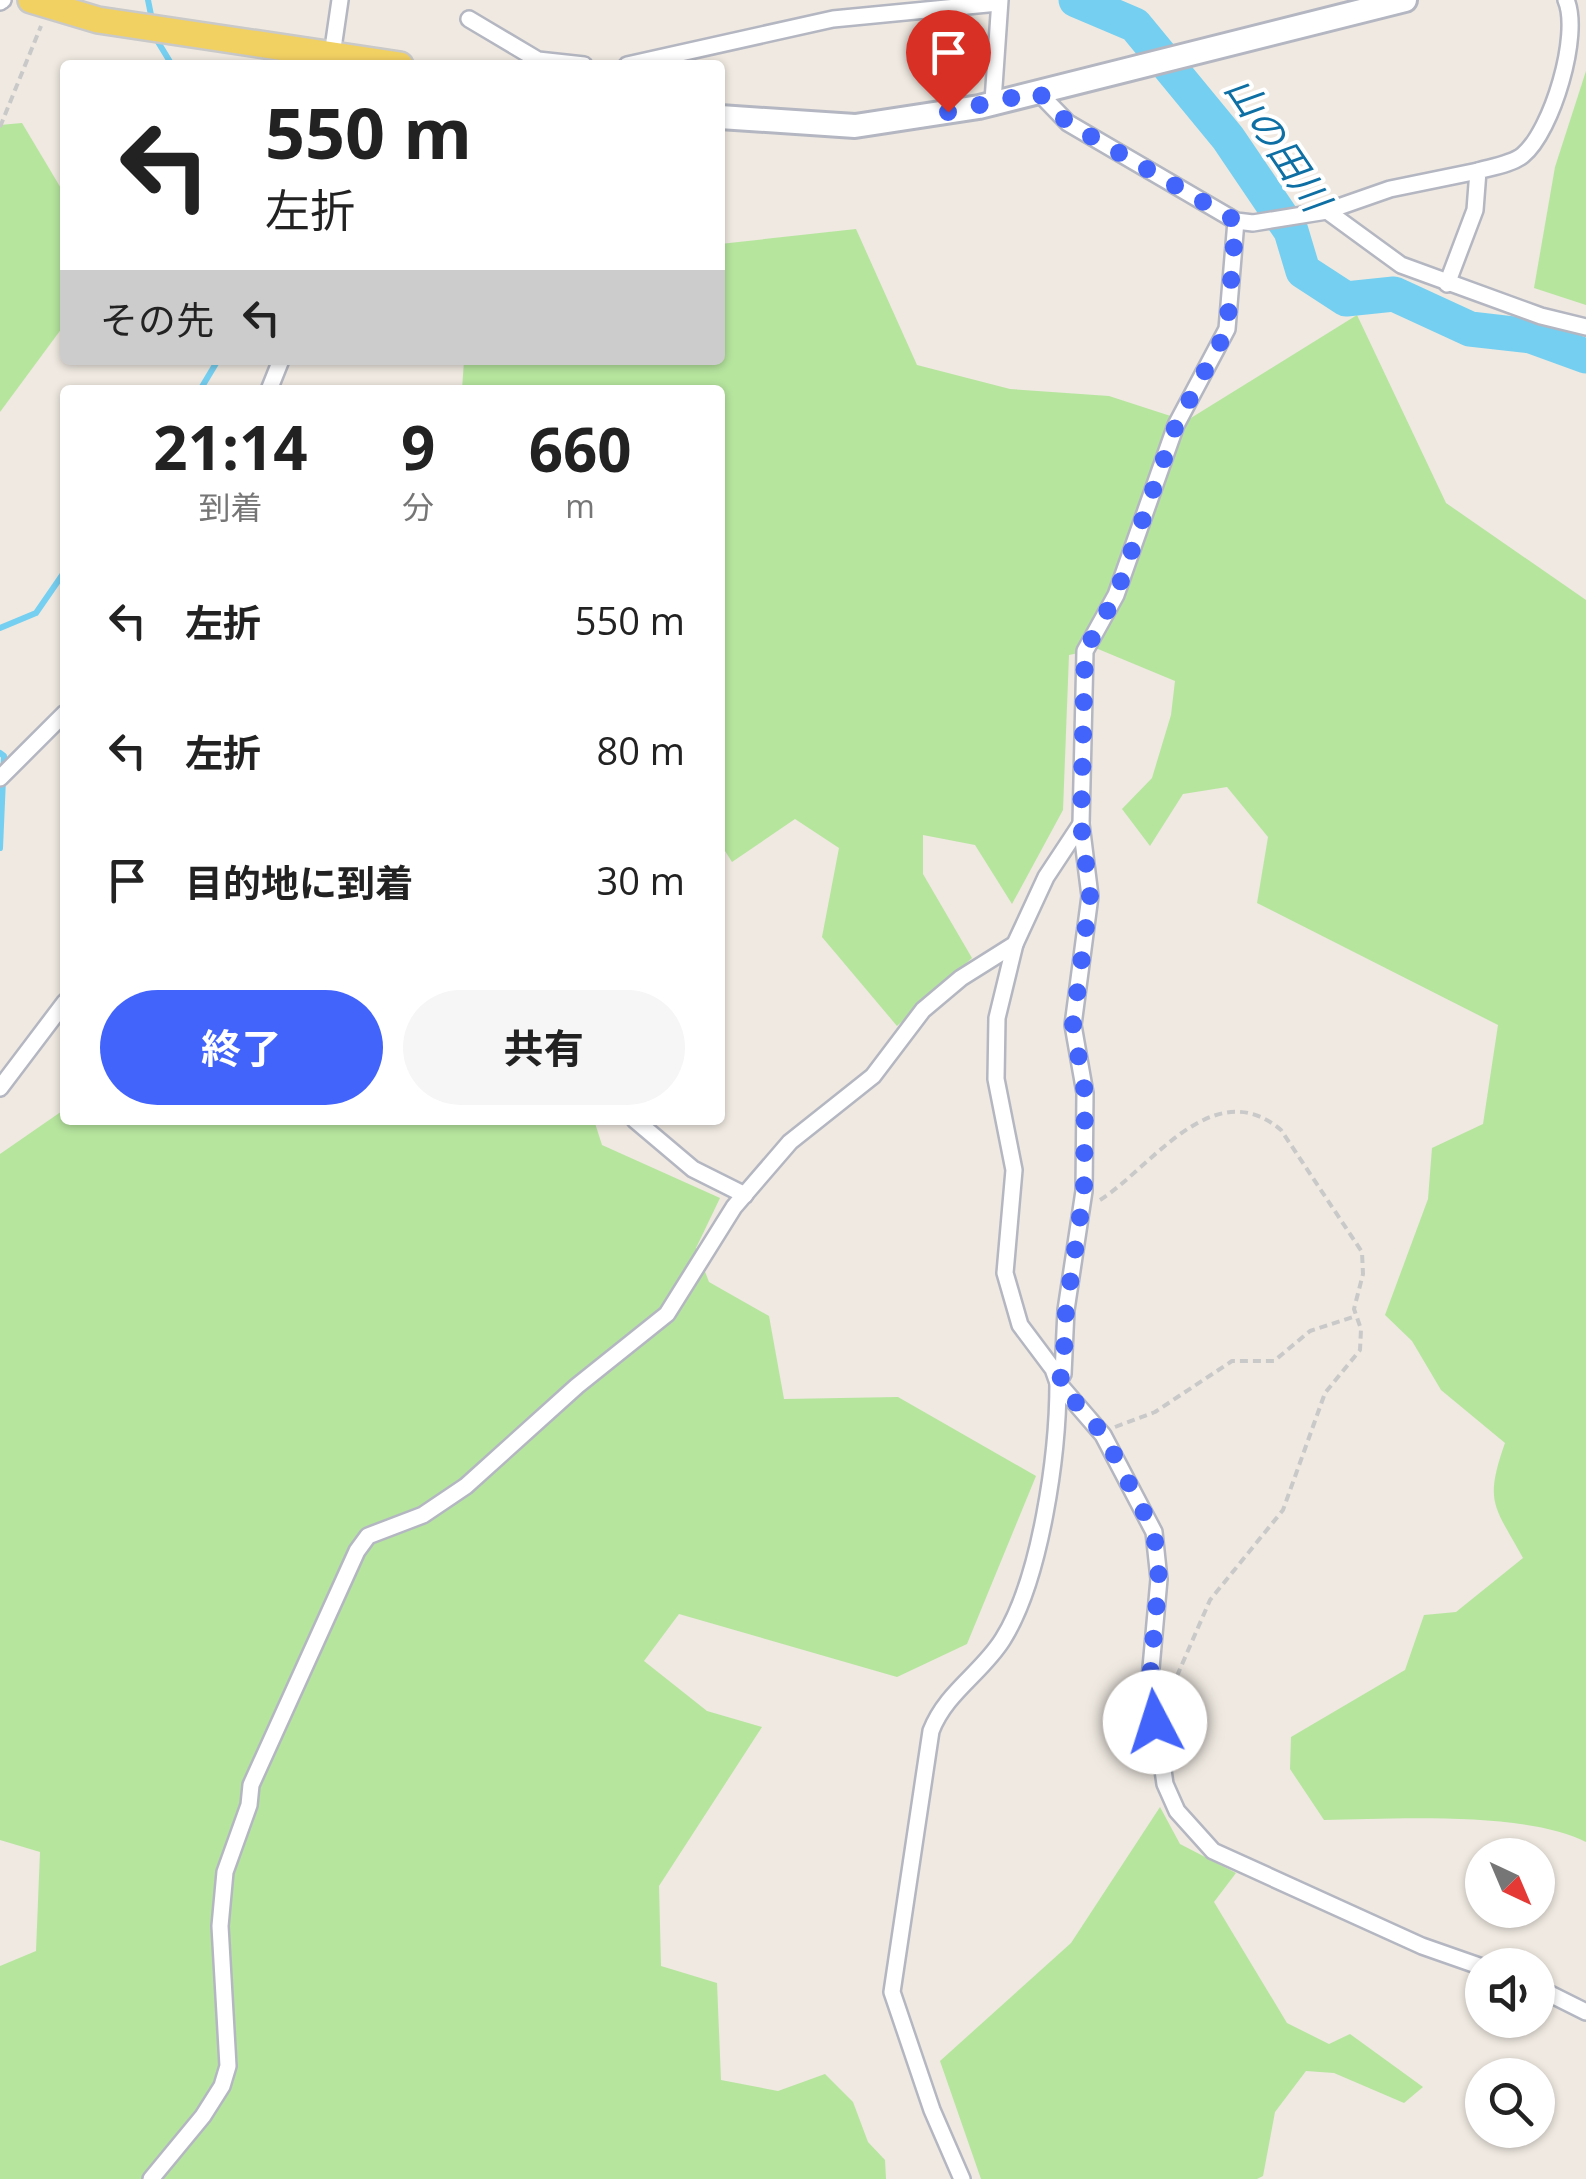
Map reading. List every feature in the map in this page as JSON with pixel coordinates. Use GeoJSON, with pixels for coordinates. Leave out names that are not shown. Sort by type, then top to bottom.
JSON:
{"type":"FeatureCollection","features":[{"type":"Feature","properties":{"kind":"main road"},"geometry":{"type":"LineString","coordinates":[[40,4],[98,20],[366,60]]}},
{"type":"Feature","properties":{"kind":"street"},"geometry":{"type":"LineString","coordinates":[[332,55],[340,0]]}},
{"type":"Feature","properties":{"kind":"street"},"geometry":{"type":"LineString","coordinates":[[725,117],[855,126],[1038,92],[1405,0]]}},
{"type":"Feature","properties":{"kind":"street"},"geometry":{"type":"LineString","coordinates":[[1038,92],[1068,123],[1236,221],[1254,223],[1327,211],[1390,189],[1520,158],[1542,130],[1562,72],[1572,11],[1566,0]]}},
{"type":"Feature","properties":{"kind":"street"},"geometry":{"type":"LineString","coordinates":[[648,60],[833,19],[999,2],[1000,25],[991,80],[993,101]]}},
{"type":"Feature","properties":{"kind":"street"},"geometry":{"type":"LineString","coordinates":[[469,18],[538,60]]}},
{"type":"Feature","properties":{"kind":"street"},"geometry":{"type":"LineString","coordinates":[[1447,284],[1471,222],[1478,171]]}},
{"type":"Feature","properties":{"kind":"street"},"geometry":{"type":"LineString","coordinates":[[1327,211],[1401,265],[1447,284],[1586,327]]}},
{"type":"Feature","properties":{"kind":"street"},"geometry":{"type":"LineString","coordinates":[[962,2179],[932,2110],[892,1992],[893,1982],[932,1731],[944,1705],[996,1650],[1011,1624],[1047,1508],[1054,1466],[1058,1382],[1063,1374],[1066,1310],[1082,1206],[1085,1093],[1073,1025],[1090,896],[1081,824],[1085,651],[1122,580],[1176,425],[1227,330],[1236,221]]}},
{"type":"Feature","properties":{"kind":"street"},"geometry":{"type":"LineString","coordinates":[[0,778],[60,718]]}},
{"type":"Feature","properties":{"kind":"street"},"geometry":{"type":"LineString","coordinates":[[1081,824],[1046,877],[1015,944],[997,1018],[996,1079],[1014,1170],[1005,1273],[1020,1325],[1058,1382],[1101,1432],[1154,1532],[1158,1554],[1150,1678],[1165,1784],[1177,1811],[1212,1851],[1408,1940],[1465,1961]]}},
{"type":"Feature","properties":{"kind":"street"},"geometry":{"type":"LineString","coordinates":[[151,2179],[222,2086],[228,2038],[220,1971],[225,1872],[250,1804],[251,1785],[357,1551],[368,1536],[423,1516],[466,1486],[577,1386],[654,1327],[746,1194],[790,1142],[872,1076],[923,1010],[961,978],[1015,944]]}},
{"type":"Feature","properties":{"kind":"street"},"geometry":{"type":"LineString","coordinates":[[0,1088],[60,1009]]}},
{"type":"Feature","properties":{"kind":"street"},"geometry":{"type":"LineString","coordinates":[[641,1125],[693,1169],[746,1194]]}},
{"type":"Feature","properties":{"kind":"street"},"geometry":{"type":"LineString","coordinates":[[1555,1996],[1586,2012]]}},
{"type":"Feature","properties":{"kind":"path"},"geometry":{"type":"LineString","coordinates":[[0,127],[40,4]]}},
{"type":"Feature","properties":{"kind":"path"},"geometry":{"type":"LineString","coordinates":[[1082,1206],[1121,1187],[1195,1122],[1228,1112],[1263,1118],[1282,1130],[1362,1252],[1356,1316],[1363,1342],[1360,1350],[1324,1392],[1288,1500],[1260,1542],[1210,1600],[1182,1669],[1156,1712]]}},
{"type":"Feature","properties":{"kind":"path"},"geometry":{"type":"LineString","coordinates":[[1101,1432],[1155,1412],[1232,1361],[1274,1361],[1310,1331],[1356,1316]]}},
{"type":"Feature","properties":{"kind":"green space"},"geometry":{"type":"Polygon","coordinates":[[[1586,71],[1586,305],[1534,288],[1555,167],[1586,71]]]}},
{"type":"Feature","properties":{"kind":"green space"},"geometry":{"type":"Polygon","coordinates":[[[22,123],[60,187],[60,331],[0,412],[0,125],[22,123]]]}},
{"type":"Feature","properties":{"kind":"green space"},"geometry":{"type":"Polygon","coordinates":[[[856,229],[917,365],[1010,389],[1109,396],[1186,421],[1357,315],[1446,503],[1586,600],[1586,1842],[1560,1832],[1495,1821],[1324,1820],[1290,1769],[1291,1737],[1405,1670],[1424,1615],[1456,1612],[1523,1558],[1495,1503],[1495,1479],[1505,1443],[1441,1390],[1412,1341],[1385,1315],[1428,1199],[1432,1148],[1483,1124],[1498,1025],[1257,903],[1268,837],[1227,787],[1183,794],[1150,846],[1122,809],[1152,778],[1171,715],[1175,681],[1098,649],[1069,655],[1063,810],[1012,904],[975,845],[923,835],[923,874],[972,958],[897,1026],[822,937],[839,848],[795,819],[732,862],[725,851],[725,385],[462,385],[464,365],[725,365],[725,243],[856,229]]]}},
{"type":"Feature","properties":{"kind":"green space"},"geometry":{"type":"Polygon","coordinates":[[[60,1112],[60,1125],[596,1125],[602,1145],[720,1198],[696,1248],[709,1282],[769,1316],[784,1399],[898,1397],[1036,1476],[967,1644],[897,1677],[679,1614],[644,1661],[707,1711],[762,1727],[659,1886],[661,1966],[717,1983],[721,2080],[778,2091],[825,2074],[853,2102],[868,2142],[885,2160],[886,2179],[0,2179],[0,1966],[36,1951],[40,1852],[0,1840],[0,1154],[60,1112]]]}},
{"type":"Feature","properties":{"kind":"green space"},"geometry":{"type":"Polygon","coordinates":[[[1160,1807],[1180,1844],[1236,1873],[1214,1902],[1287,2023],[1329,2044],[1350,2034],[1423,2087],[1404,2103],[1334,2073],[1306,2071],[1275,2112],[1263,2176],[1257,2179],[981,2179],[940,2061],[1071,1943],[1160,1807]]]}},
{"type":"Feature","properties":{"kind":"waterway"},"geometry":{"type":"LineString","coordinates":[[148,0],[152,20]]}},
{"type":"Feature","properties":{"kind":"waterway","name":"山の田川"},"geometry":{"type":"LineString","coordinates":[[1076,0],[1135,25],[1228,138],[1291,231],[1303,271],[1346,299],[1394,294],[1470,329],[1531,336],[1586,356]]}},
{"type":"Feature","properties":{"kind":"waterway"},"geometry":{"type":"LineString","coordinates":[[155,37],[169,60]]}},
{"type":"Feature","properties":{"kind":"waterway"},"geometry":{"type":"LineString","coordinates":[[203,385],[215,365]]}},
{"type":"Feature","properties":{"kind":"waterway"},"geometry":{"type":"LineString","coordinates":[[0,628],[36,613],[60,578]]}},
{"type":"Feature","properties":{"kind":"waterway"},"geometry":{"type":"LineString","coordinates":[[0,753],[4,756],[0,848]]}},
{"type":"Feature","properties":{"kind":"route"},"geometry":{"type":"LineString","coordinates":[[948,112],[1038,92],[1068,123],[1236,221],[1227,330],[1176,425],[1116,595],[1091,633],[1082,678],[1081,824],[1089,858],[1090,896],[1073,1025],[1085,1093],[1084,1191],[1066,1310],[1063,1374],[1058,1382],[1104,1435],[1154,1532],[1159,1578],[1150,1678],[1155,1722]]}}]}
